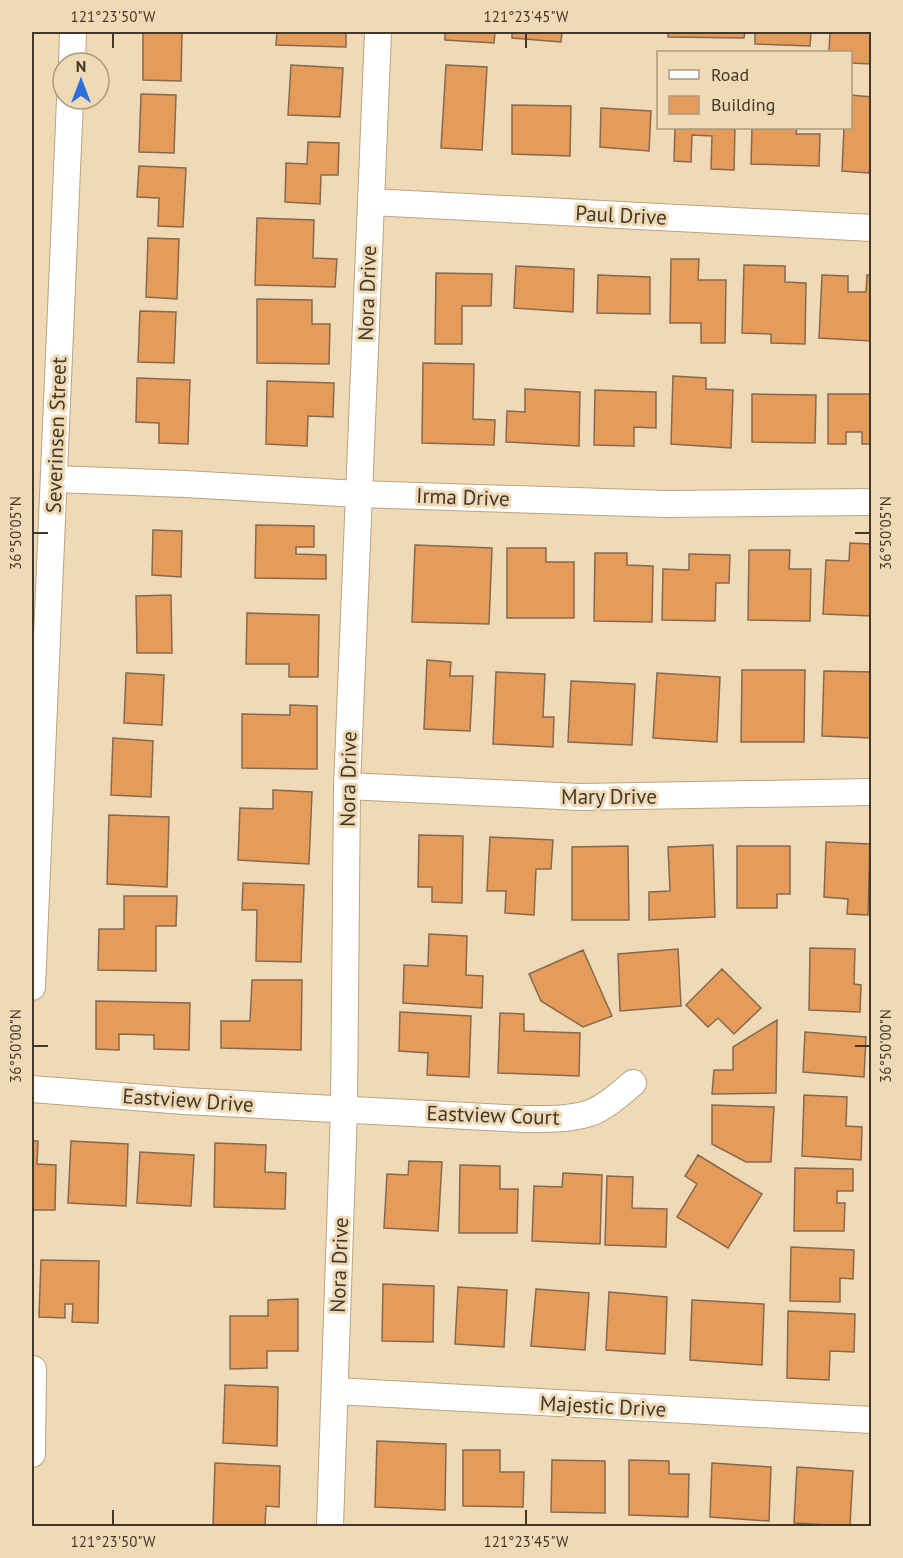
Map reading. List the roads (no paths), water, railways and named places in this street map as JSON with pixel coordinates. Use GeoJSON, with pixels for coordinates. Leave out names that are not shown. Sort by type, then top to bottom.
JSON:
{"type":"FeatureCollection","features":[{"type":"Feature","properties":{"kind":"street"},"geometry":{"type":"LineString","coordinates":[[72,51],[73,32]]}},
{"type":"Feature","properties":{"kind":"street","name":"Nora Drive"},"geometry":{"type":"LineString","coordinates":[[330,1527],[344,1109],[348,786],[378,32]]}},
{"type":"Feature","properties":{"kind":"street","name":"Severinsen Street"},"geometry":{"type":"LineString","coordinates":[[32,987],[70,111]]}},
{"type":"Feature","properties":{"kind":"street","name":"Paul Drive"},"geometry":{"type":"LineString","coordinates":[[371,202],[872,228]]}},
{"type":"Feature","properties":{"kind":"street","name":"Irma Drive"},"geometry":{"type":"LineString","coordinates":[[55,479],[358,494],[666,504],[872,502]]}},
{"type":"Feature","properties":{"kind":"street","name":"Mary Drive"},"geometry":{"type":"LineString","coordinates":[[348,786],[580,797],[872,792]]}},
{"type":"Feature","properties":{"kind":"street","name":"Eastview Court"},"geometry":{"type":"LineString","coordinates":[[344,1109],[523,1119],[565,1118],[590,1113],[609,1102],[633,1083]]}},
{"type":"Feature","properties":{"kind":"street","name":"Eastview Drive"},"geometry":{"type":"LineString","coordinates":[[32,1089],[184,1101],[344,1109]]}},
{"type":"Feature","properties":{"kind":"street"},"geometry":{"type":"LineString","coordinates":[[32,1369],[32,1454]]}},
{"type":"Feature","properties":{"kind":"street","name":"Majestic Drive"},"geometry":{"type":"LineString","coordinates":[[335,1391],[872,1420]]}}]}
